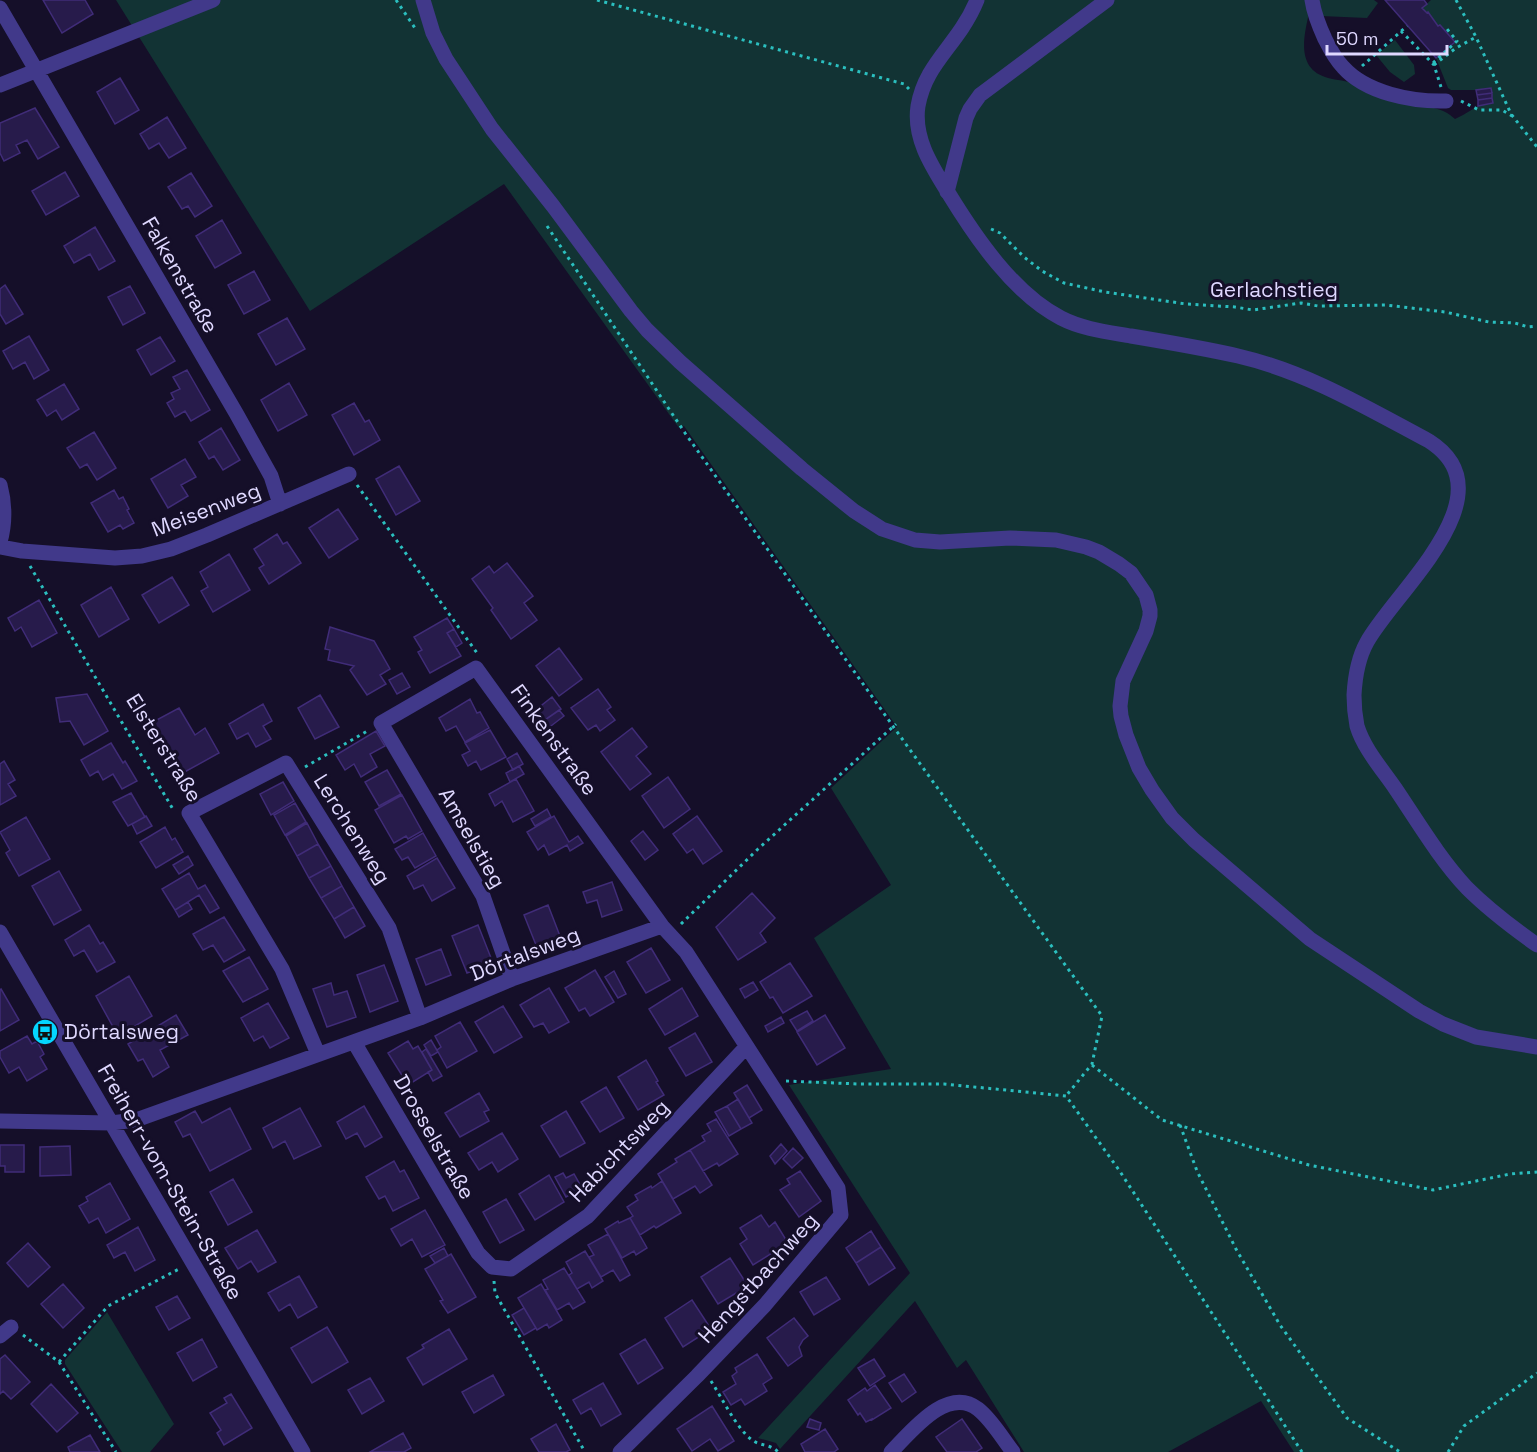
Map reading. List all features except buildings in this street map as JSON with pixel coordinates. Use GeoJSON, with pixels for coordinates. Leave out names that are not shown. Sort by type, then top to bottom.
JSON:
{"type":"FeatureCollection","features":[{"type":"Feature","properties":{"kind":"street"},"geometry":{"type":"LineString","coordinates":[[0,85],[213,0]]}},
{"type":"Feature","properties":{"kind":"street"},"geometry":{"type":"LineString","coordinates":[[423,0],[433,33],[442,52],[492,129],[646,330],[671,354],[802,469],[854,512],[882,530],[915,540],[929,541],[957,542],[1019,538],[1056,540],[1099,552],[1131,573],[1146,595],[1150,616],[1146,631],[1123,681],[1121,716],[1139,768],[1172,818],[1194,840],[1310,939],[1411,1006],[1432,1019],[1476,1037],[1537,1047]]}},
{"type":"Feature","properties":{"kind":"street"},"geometry":{"type":"LineString","coordinates":[[977,0],[962,29],[929,74],[921,91],[918,122],[924,150],[947,192],[978,240],[1001,267],[1033,298],[1060,318],[1089,328],[1237,355],[1290,371],[1335,390],[1429,441],[1447,455],[1455,468],[1459,492],[1454,512],[1429,560],[1378,626],[1362,652],[1354,695],[1357,726],[1376,761],[1433,845],[1460,880],[1491,909],[1537,945]]}},
{"type":"Feature","properties":{"kind":"street"},"geometry":{"type":"LineString","coordinates":[[947,192],[966,118],[980,95],[1107,0]]}},
{"type":"Feature","properties":{"kind":"street"},"geometry":{"type":"LineString","coordinates":[[1312,0],[1314,14],[1329,46],[1339,62],[1352,75],[1388,93],[1412,99],[1453,101]]}},
{"type":"Feature","properties":{"kind":"street","name":"Falkenstraße"},"geometry":{"type":"LineString","coordinates":[[0,8],[236,412],[271,476],[280,504]]}},
{"type":"Feature","properties":{"kind":"street","name":"Meisenweg"},"geometry":{"type":"LineString","coordinates":[[0,547],[22,551],[115,558],[142,556],[171,549],[349,474]]}},
{"type":"Feature","properties":{"kind":"street"},"geometry":{"type":"LineString","coordinates":[[0,485],[3,497],[3,530],[0,542]]}},
{"type":"Feature","properties":{"kind":"street"},"geometry":{"type":"LineString","coordinates":[[381,723],[476,668]]}},
{"type":"Feature","properties":{"kind":"street","name":"Finkenstraße"},"geometry":{"type":"LineString","coordinates":[[476,668],[662,926]]}},
{"type":"Feature","properties":{"kind":"street","name":"Amselstieg"},"geometry":{"type":"LineString","coordinates":[[381,723],[483,896],[512,979]]}},
{"type":"Feature","properties":{"kind":"street","name":"Lerchenweg"},"geometry":{"type":"LineString","coordinates":[[189,813],[286,763],[388,928],[420,1018]]}},
{"type":"Feature","properties":{"kind":"street","name":"Elsterstraße"},"geometry":{"type":"LineString","coordinates":[[189,813],[282,969],[318,1054]]}},
{"type":"Feature","properties":{"kind":"street"},"geometry":{"type":"LineString","coordinates":[[662,926],[686,952],[746,1047],[770,1080]]}},
{"type":"Feature","properties":{"kind":"street","name":"Dörtalsweg"},"geometry":{"type":"LineString","coordinates":[[0,1121],[111,1123],[136,1120],[420,1018],[512,979],[662,926]]}},
{"type":"Feature","properties":{"kind":"street","name":"Freiherr-vom-Stein-Straße"},"geometry":{"type":"LineString","coordinates":[[0,932],[303,1452]]}},
{"type":"Feature","properties":{"kind":"street","name":"Drosselstraße"},"geometry":{"type":"LineString","coordinates":[[354,1042],[478,1253],[492,1267]]}},
{"type":"Feature","properties":{"kind":"street","name":"Habichtsweg"},"geometry":{"type":"LineString","coordinates":[[492,1267],[511,1269],[588,1216],[746,1047]]}},
{"type":"Feature","properties":{"kind":"street","name":"Hengstbachweg"},"geometry":{"type":"LineString","coordinates":[[620,1452],[765,1305],[841,1215],[838,1188],[770,1080]]}},
{"type":"Feature","properties":{"kind":"street"},"geometry":{"type":"LineString","coordinates":[[891,1452],[931,1414],[954,1402],[969,1404],[980,1411],[1013,1452]]}},
{"type":"Feature","properties":{"kind":"path"},"geometry":{"type":"LineString","coordinates":[[396,0],[416,30]]}},
{"type":"Feature","properties":{"kind":"path"},"geometry":{"type":"LineString","coordinates":[[597,0],[904,84],[920,100]]}},
{"type":"Feature","properties":{"kind":"path"},"geometry":{"type":"LineString","coordinates":[[1456,0],[1513,117],[1537,147]]}},
{"type":"Feature","properties":{"kind":"path"},"geometry":{"type":"LineString","coordinates":[[1366,62],[1407,26]]}},
{"type":"Feature","properties":{"kind":"path"},"geometry":{"type":"LineString","coordinates":[[1433,64],[1457,41],[1447,29]]}},
{"type":"Feature","properties":{"kind":"path"},"geometry":{"type":"LineString","coordinates":[[1401,31],[1433,64],[1453,101],[1479,110],[1502,110],[1513,117]]}},
{"type":"Feature","properties":{"kind":"path"},"geometry":{"type":"LineString","coordinates":[[1433,64],[1476,37]]}},
{"type":"Feature","properties":{"kind":"path"},"geometry":{"type":"LineString","coordinates":[[547,226],[685,433],[1102,1016],[1092,1064],[1066,1096]]}},
{"type":"Feature","properties":{"kind":"path","name":"Gerlachstieg"},"geometry":{"type":"LineString","coordinates":[[990,228],[1000,233],[1042,271],[1064,283],[1105,292],[1186,304],[1253,310],[1300,303],[1318,306],[1386,305],[1446,312],[1489,322],[1537,326]]}},
{"type":"Feature","properties":{"kind":"path"},"geometry":{"type":"LineString","coordinates":[[349,474],[483,661],[476,668]]}},
{"type":"Feature","properties":{"kind":"path","name":"Elsterstraße"},"geometry":{"type":"LineString","coordinates":[[22,551],[180,820],[189,813]]}},
{"type":"Feature","properties":{"kind":"path"},"geometry":{"type":"LineString","coordinates":[[293,774],[381,723]]}},
{"type":"Feature","properties":{"kind":"path"},"geometry":{"type":"LineString","coordinates":[[662,926],[679,926],[758,849],[894,726]]}},
{"type":"Feature","properties":{"kind":"path"},"geometry":{"type":"LineString","coordinates":[[1092,1064],[1162,1120],[1309,1165],[1432,1190],[1510,1174],[1537,1172]]}},
{"type":"Feature","properties":{"kind":"path"},"geometry":{"type":"LineString","coordinates":[[770,1080],[858,1084],[944,1084],[1066,1096],[1119,1170],[1302,1452]]}},
{"type":"Feature","properties":{"kind":"path"},"geometry":{"type":"LineString","coordinates":[[1180,1125],[1197,1171],[1236,1249],[1280,1325],[1347,1418],[1400,1452]]}},
{"type":"Feature","properties":{"kind":"path"},"geometry":{"type":"LineString","coordinates":[[59,1362],[108,1306],[192,1262]]}},
{"type":"Feature","properties":{"kind":"path"},"geometry":{"type":"LineString","coordinates":[[492,1267],[495,1293],[585,1452]]}},
{"type":"Feature","properties":{"kind":"path"},"geometry":{"type":"LineString","coordinates":[[6,1331],[59,1362],[116,1452]]}},
{"type":"Feature","properties":{"kind":"path"},"geometry":{"type":"LineString","coordinates":[[704,1369],[742,1430],[754,1442],[773,1447],[778,1452]]}},
{"type":"Feature","properties":{"kind":"path"},"geometry":{"type":"LineString","coordinates":[[1448,1452],[1464,1426],[1517,1386],[1537,1374]]}},
{"type":"Feature","properties":{"kind":"green space"},"geometry":{"type":"Polygon","coordinates":[[[116,0],[1374,0],[1378,3],[1367,18],[1321,16],[1309,13],[1304,50],[1310,66],[1325,77],[1352,83],[1408,103],[1439,109],[1455,119],[1478,106],[1493,103],[1491,88],[1451,90],[1448,88],[1436,58],[1455,41],[1422,8],[1431,0],[1537,0],[1537,1452],[1294,1452],[1261,1401],[1168,1452],[1024,1452],[966,1360],[957,1368],[915,1301],[780,1449],[776,1443],[758,1438],[910,1273],[789,1085],[891,1069],[814,938],[891,885],[831,788],[897,727],[684,426],[679,428],[504,184],[310,311],[116,0]]]}},
{"type":"Feature","properties":{"kind":"green space"},"geometry":{"type":"Polygon","coordinates":[[[1395,40],[1414,65],[1415,74],[1404,82],[1390,72],[1376,55],[1395,40]]]}},
{"type":"Feature","properties":{"kind":"green space"},"geometry":{"type":"Polygon","coordinates":[[[107,1312],[174,1424],[150,1452],[122,1452],[65,1364],[65,1360],[107,1312]]]}},
{"type":"Feature","properties":{"kind":"place","name":"Dörtalsweg"},"geometry":{"type":"Point","coordinates":[45,1032]}}]}
